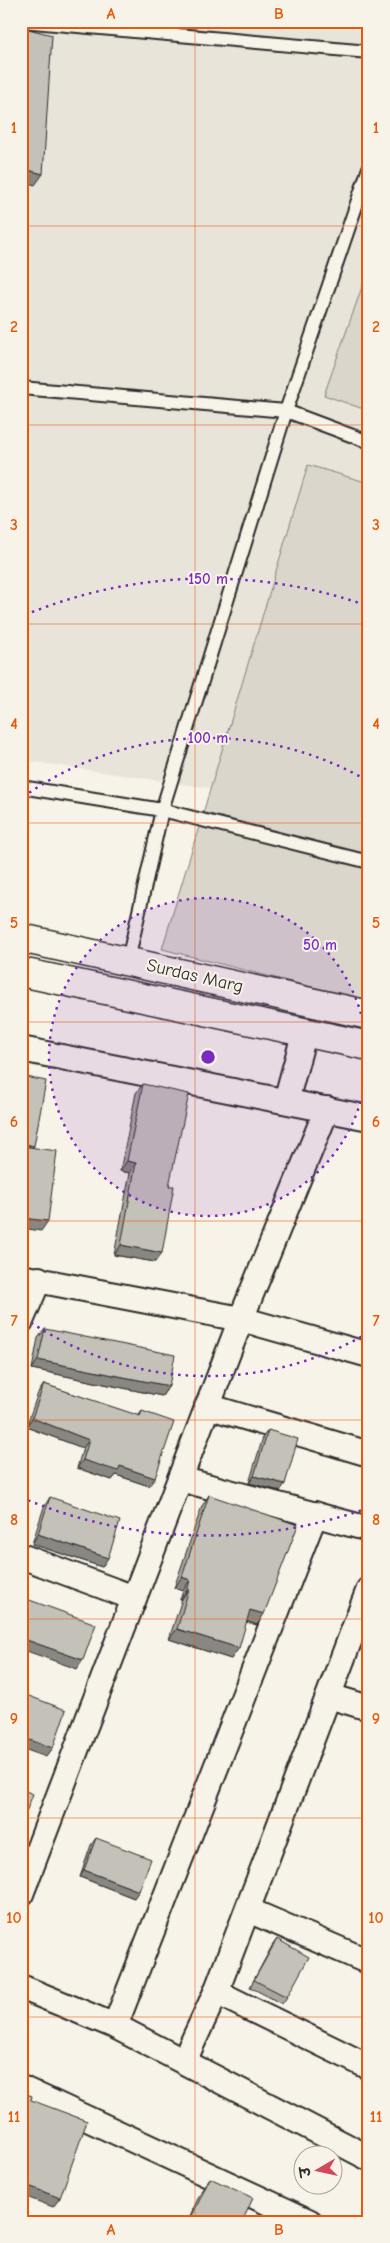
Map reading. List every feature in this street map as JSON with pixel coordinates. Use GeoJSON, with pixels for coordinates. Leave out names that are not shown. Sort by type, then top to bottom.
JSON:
{"type":"FeatureCollection","features":[{"type":"Feature","properties":{"kind":"main road","name":"Surdas Marg"},"geometry":{"type":"LineString","coordinates":[[21,938],[128,960],[369,1015]]}},
{"type":"Feature","properties":{"kind":"main road"},"geometry":{"type":"LineString","coordinates":[[119,993],[128,960]]}},
{"type":"Feature","properties":{"kind":"main road","name":"Surdas Marg"},"geometry":{"type":"LineString","coordinates":[[21,972],[369,1046]]}},
{"type":"Feature","properties":{"kind":"street"},"geometry":{"type":"LineString","coordinates":[[286,1101],[305,1031]]}},
{"type":"Feature","properties":{"kind":"street"},"geometry":{"type":"LineString","coordinates":[[21,1049],[369,1118]]}},
{"type":"Feature","properties":{"kind":"street"},"geometry":{"type":"LineString","coordinates":[[21,1894],[241,1319],[327,1109]]}},
{"type":"Feature","properties":{"kind":"street"},"geometry":{"type":"LineString","coordinates":[[21,1321],[30,1278],[241,1319],[369,1355]]}},
{"type":"Feature","properties":{"kind":"street"},"geometry":{"type":"LineString","coordinates":[[208,1406],[369,1454]]}},
{"type":"Feature","properties":{"kind":"street"},"geometry":{"type":"LineString","coordinates":[[180,1479],[369,1529]]}},
{"type":"Feature","properties":{"kind":"street"},"geometry":{"type":"LineString","coordinates":[[115,2026],[315,1514]]}},
{"type":"Feature","properties":{"kind":"street"},"geometry":{"type":"LineString","coordinates":[[21,1556],[134,1598]]}},
{"type":"Feature","properties":{"kind":"street"},"geometry":{"type":"LineString","coordinates":[[184,2060],[216,1992],[329,1696],[363,1624],[369,1589]]}},
{"type":"Feature","properties":{"kind":"street"},"geometry":{"type":"LineString","coordinates":[[329,1696],[369,1708]]}},
{"type":"Feature","properties":{"kind":"street"},"geometry":{"type":"LineString","coordinates":[[248,1910],[369,1962]]}},
{"type":"Feature","properties":{"kind":"street"},"geometry":{"type":"LineString","coordinates":[[21,1987],[115,2026],[184,2060],[369,2158]]}},
{"type":"Feature","properties":{"kind":"street"},"geometry":{"type":"LineString","coordinates":[[216,1992],[369,2067]]}},
{"type":"Feature","properties":{"kind":"street"},"geometry":{"type":"LineString","coordinates":[[21,2088],[310,2222]]}},
{"type":"Feature","properties":{"kind":"lane"},"geometry":{"type":"LineString","coordinates":[[22,21],[369,52]]}},
{"type":"Feature","properties":{"kind":"lane"},"geometry":{"type":"LineString","coordinates":[[128,960],[162,810],[286,411],[369,168]]}},
{"type":"Feature","properties":{"kind":"lane"},"geometry":{"type":"LineString","coordinates":[[21,388],[286,411],[369,442]]}},
{"type":"Feature","properties":{"kind":"lane"},"geometry":{"type":"LineString","coordinates":[[21,787],[162,810],[369,862]]}},
{"type":"Feature","properties":{"kind":"shaded area"},"geometry":{"type":"Polygon","coordinates":[[[21,21],[369,21],[369,826],[250,794],[21,760],[21,21]]]}},
{"type":"Feature","properties":{"kind":"shaded area"},"geometry":{"type":"Polygon","coordinates":[[[369,267],[369,411],[324,395],[369,267]]]}},
{"type":"Feature","properties":{"kind":"shaded area"},"geometry":{"type":"Polygon","coordinates":[[[308,465],[369,483],[369,1002],[162,949],[308,465]]]}},
{"type":"Feature","properties":{"kind":"building"},"geometry":{"type":"Polygon","coordinates":[[[21,27],[52,35],[43,174],[21,168],[21,27]]]}},
{"type":"Feature","properties":{"kind":"building"},"geometry":{"type":"Polygon","coordinates":[[[21,1076],[46,1081],[34,1146],[21,1143],[21,1076]]]}},
{"type":"Feature","properties":{"kind":"building"},"geometry":{"type":"Polygon","coordinates":[[[143,1084],[189,1094],[169,1186],[174,1186],[162,1253],[121,1245],[136,1163],[127,1161],[143,1084]]]}},
{"type":"Feature","properties":{"kind":"building"},"geometry":{"type":"Polygon","coordinates":[[[22,1146],[57,1151],[48,1221],[21,1218],[22,1146]]]}},
{"type":"Feature","properties":{"kind":"building"},"geometry":{"type":"Polygon","coordinates":[[[45,1329],[175,1355],[169,1386],[38,1360],[45,1329]]]}},
{"type":"Feature","properties":{"kind":"building"},"geometry":{"type":"Polygon","coordinates":[[[44,1384],[140,1416],[142,1411],[174,1422],[155,1478],[120,1466],[118,1471],[83,1460],[89,1440],[32,1418],[44,1384]]]}},
{"type":"Feature","properties":{"kind":"building"},"geometry":{"type":"Polygon","coordinates":[[[268,1430],[298,1439],[285,1484],[254,1476],[268,1430]]]}},
{"type":"Feature","properties":{"kind":"building"},"geometry":{"type":"Polygon","coordinates":[[[209,1495],[298,1525],[264,1614],[250,1610],[239,1648],[177,1629],[190,1580],[182,1577],[209,1495]]]}},
{"type":"Feature","properties":{"kind":"building"},"geometry":{"type":"Polygon","coordinates":[[[50,1497],[120,1521],[108,1558],[38,1534],[50,1497]]]}},
{"type":"Feature","properties":{"kind":"building"},"geometry":{"type":"Polygon","coordinates":[[[21,1597],[96,1624],[83,1660],[21,1638],[21,1597]]]}},
{"type":"Feature","properties":{"kind":"building"},"geometry":{"type":"Polygon","coordinates":[[[21,1693],[66,1710],[53,1748],[21,1737],[21,1693]]]}},
{"type":"Feature","properties":{"kind":"building"},"geometry":{"type":"Polygon","coordinates":[[[21,1789],[33,1794],[21,1825],[21,1789]]]}},
{"type":"Feature","properties":{"kind":"building"},"geometry":{"type":"Polygon","coordinates":[[[96,1838],[151,1859],[139,1891],[84,1870],[96,1838]]]}},
{"type":"Feature","properties":{"kind":"building"},"geometry":{"type":"Polygon","coordinates":[[[277,1939],[309,1957],[287,1997],[254,1980],[277,1939]]]}},
{"type":"Feature","properties":{"kind":"building"},"geometry":{"type":"Polygon","coordinates":[[[21,2092],[32,2096],[31,2100],[87,2121],[60,2198],[21,2183],[21,2092]]]}},
{"type":"Feature","properties":{"kind":"building"},"geometry":{"type":"Polygon","coordinates":[[[210,2178],[253,2198],[242,2222],[189,2222],[210,2178]]]}}]}
